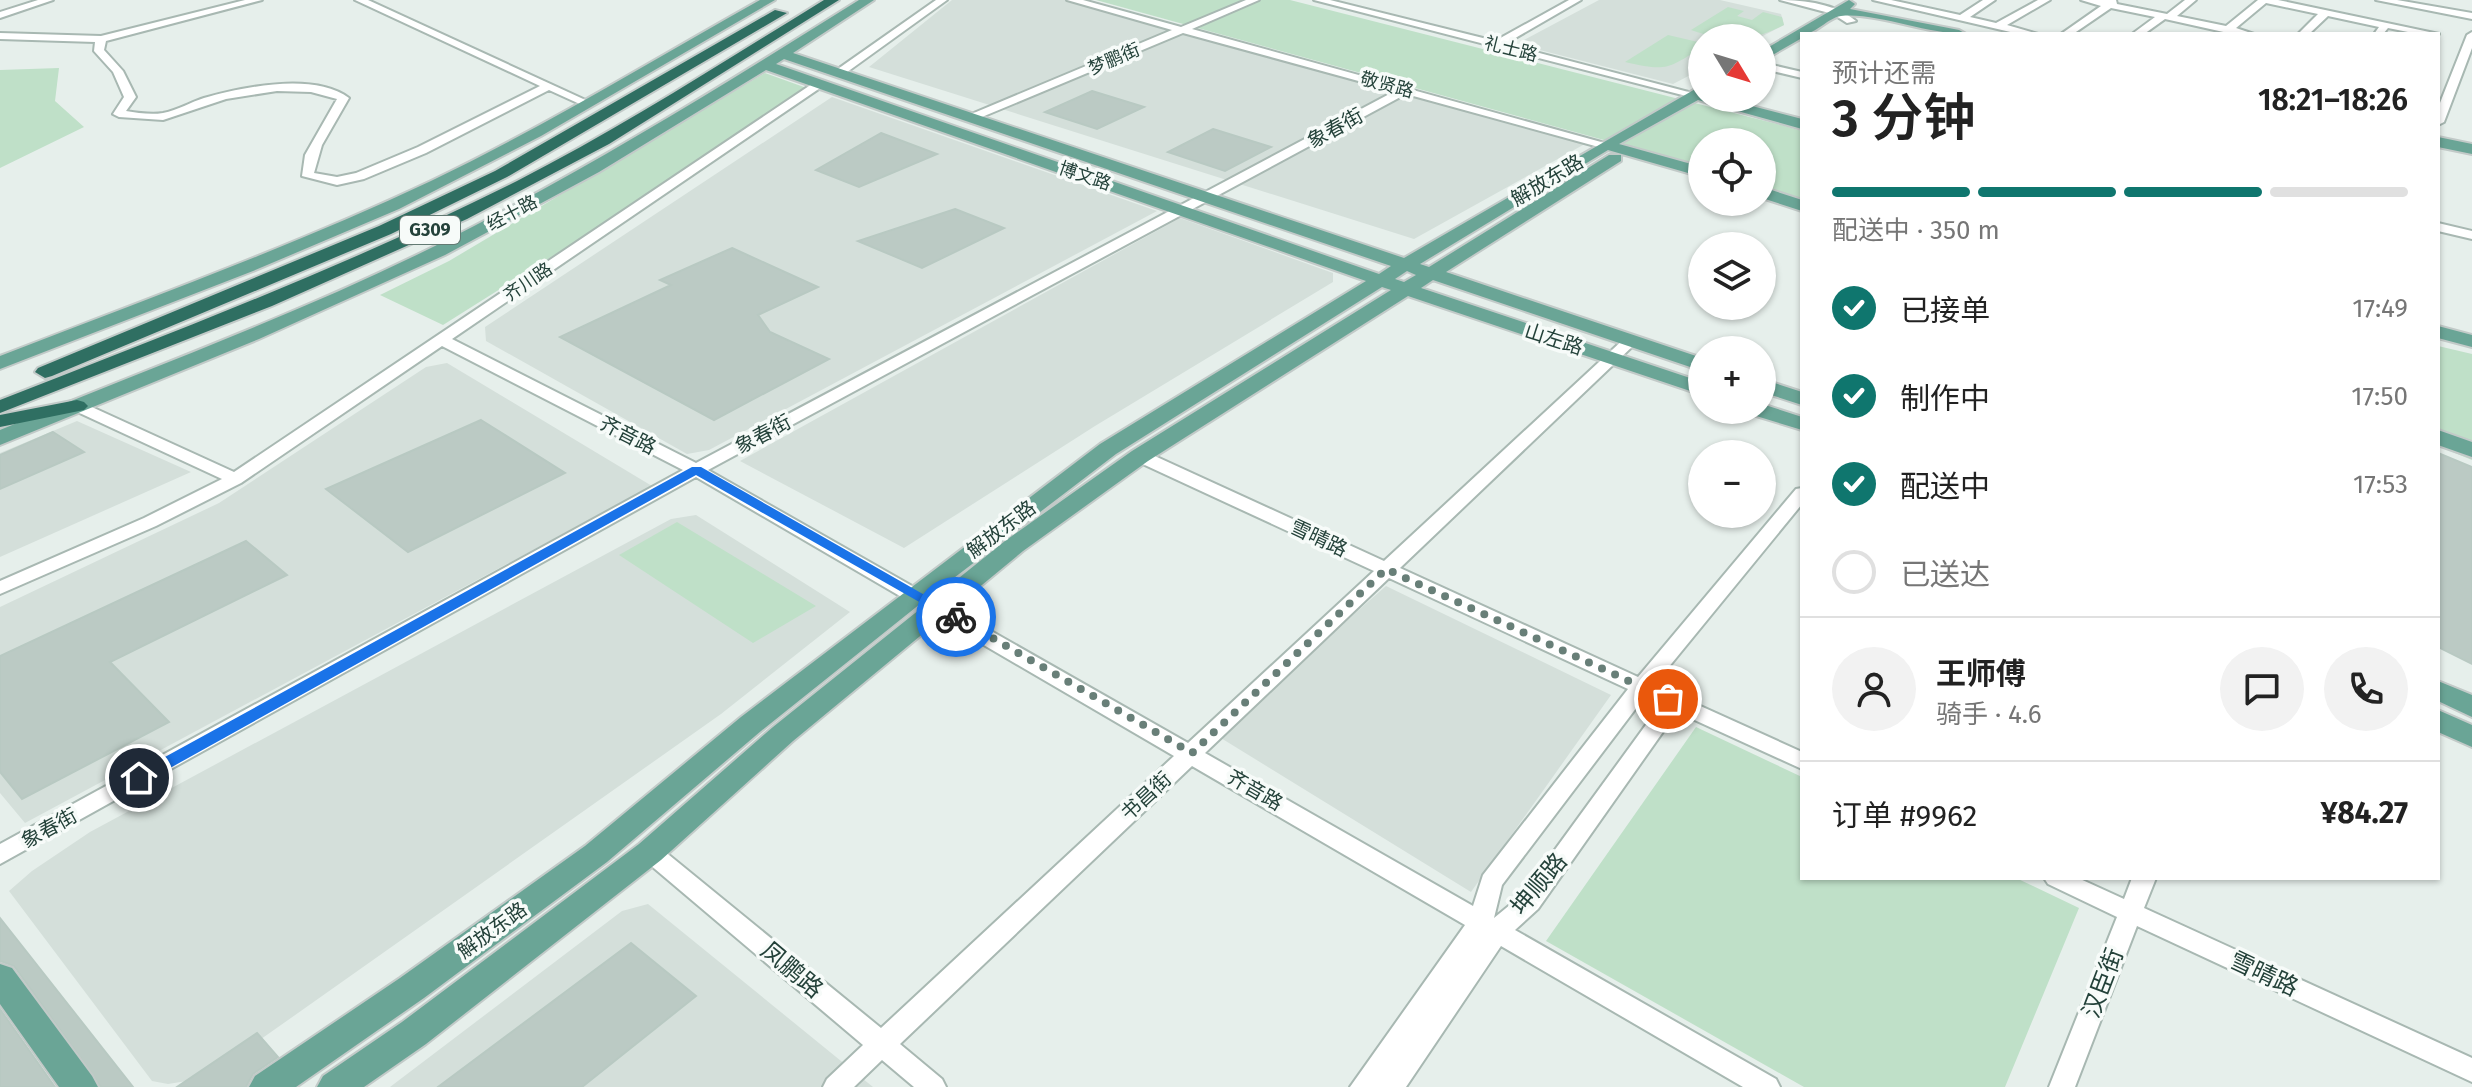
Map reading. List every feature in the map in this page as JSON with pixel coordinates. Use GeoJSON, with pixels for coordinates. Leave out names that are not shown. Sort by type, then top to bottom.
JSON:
{"type":"FeatureCollection","features":[{"type":"Feature","properties":{"kind":"highway","name":"经十路"},"geometry":{"type":"LineString","coordinates":[[0,389],[356,242],[501,174],[802,0]]}},
{"type":"Feature","properties":{"kind":"highway","name":"经十路"},"geometry":{"type":"LineString","coordinates":[[0,407],[292,292],[409,241],[528,182],[833,0]]}},
{"type":"Feature","properties":{"kind":"highway"},"geometry":{"type":"LineString","coordinates":[[0,421],[77,406]]}},
{"type":"Feature","properties":{"kind":"main road"},"geometry":{"type":"LineString","coordinates":[[0,363],[242,270],[392,206],[463,171],[769,0]]}},
{"type":"Feature","properties":{"kind":"main road","name":"经十路"},"geometry":{"type":"LineString","coordinates":[[0,438],[343,296],[498,221],[633,147],[868,0]]}},
{"type":"Feature","properties":{"kind":"main road"},"geometry":{"type":"LineString","coordinates":[[1852,15],[1878,0]]}},
{"type":"Feature","properties":{"kind":"main road"},"geometry":{"type":"LineString","coordinates":[[1810,32],[1836,12],[1948,32]]}},
{"type":"Feature","properties":{"kind":"main road"},"geometry":{"type":"LineString","coordinates":[[1852,15],[1908,32]]}},
{"type":"Feature","properties":{"kind":"main road"},"geometry":{"type":"LineString","coordinates":[[1776,58],[1800,39]]}},
{"type":"Feature","properties":{"kind":"main road","name":"博文路"},"geometry":{"type":"LineString","coordinates":[[782,54],[1210,196],[1399,278]]}},
{"type":"Feature","properties":{"kind":"main road"},"geometry":{"type":"LineString","coordinates":[[1776,62],[1800,54]]}},
{"type":"Feature","properties":{"kind":"main road","name":"博文路"},"geometry":{"type":"LineString","coordinates":[[764,65],[1183,210],[1399,278]]}},
{"type":"Feature","properties":{"kind":"main road","name":"解放东路"},"geometry":{"type":"LineString","coordinates":[[267,1087],[412,988],[596,854],[751,724],[927,600],[1014,546],[1399,278],[1606,145],[1688,105]]}},
{"type":"Feature","properties":{"kind":"main road","name":"解放东路"},"geometry":{"type":"LineString","coordinates":[[1432,272],[1628,150],[1688,109]]}},
{"type":"Feature","properties":{"kind":"main road","name":"礼士路"},"geometry":{"type":"LineString","coordinates":[[1759,112],[1800,123]]}},
{"type":"Feature","properties":{"kind":"main road"},"geometry":{"type":"LineString","coordinates":[[2440,134],[2472,141]]}},
{"type":"Feature","properties":{"kind":"main road"},"geometry":{"type":"LineString","coordinates":[[2440,142],[2472,149]]}},
{"type":"Feature","properties":{"kind":"main road","name":"敬贤路"},"geometry":{"type":"LineString","coordinates":[[1606,145],[1688,168]]}},
{"type":"Feature","properties":{"kind":"main road"},"geometry":{"type":"LineString","coordinates":[[1776,197],[1800,205]]}},
{"type":"Feature","properties":{"kind":"main road","name":"山左路"},"geometry":{"type":"LineString","coordinates":[[1399,278],[1432,272],[1688,360]]}},
{"type":"Feature","properties":{"kind":"main road","name":"解放东路"},"geometry":{"type":"LineString","coordinates":[[335,1087],[414,1033],[650,852],[927,600],[1108,449],[1200,390],[1399,278]]}},
{"type":"Feature","properties":{"kind":"main road","name":"山左路"},"geometry":{"type":"LineString","coordinates":[[1399,278],[1688,384]]}},
{"type":"Feature","properties":{"kind":"main road"},"geometry":{"type":"LineString","coordinates":[[2440,333],[2472,341]]}},
{"type":"Feature","properties":{"kind":"main road"},"geometry":{"type":"LineString","coordinates":[[1776,390],[1800,398]]}},
{"type":"Feature","properties":{"kind":"main road"},"geometry":{"type":"LineString","coordinates":[[1776,415],[1800,423]]}},
{"type":"Feature","properties":{"kind":"main road"},"geometry":{"type":"LineString","coordinates":[[2440,438],[2472,450]]}},
{"type":"Feature","properties":{"kind":"main road"},"geometry":{"type":"LineString","coordinates":[[2440,691],[2472,707]]}},
{"type":"Feature","properties":{"kind":"main road"},"geometry":{"type":"LineString","coordinates":[[2440,721],[2472,737]]}},
{"type":"Feature","properties":{"kind":"main road"},"geometry":{"type":"LineString","coordinates":[[0,978],[80,1087]]}},
{"type":"Feature","properties":{"kind":"street"},"geometry":{"type":"LineString","coordinates":[[0,15],[48,0]]}},
{"type":"Feature","properties":{"kind":"street"},"geometry":{"type":"LineString","coordinates":[[0,36],[101,39],[257,0]]}},
{"type":"Feature","properties":{"kind":"street"},"geometry":{"type":"LineString","coordinates":[[360,0],[586,103]]}},
{"type":"Feature","properties":{"kind":"street"},"geometry":{"type":"LineString","coordinates":[[839,73],[942,0]]}},
{"type":"Feature","properties":{"kind":"street","name":"敬贤路"},"geometry":{"type":"LineString","coordinates":[[1072,0],[1606,145]]}},
{"type":"Feature","properties":{"kind":"street","name":"梦鹏街"},"geometry":{"type":"LineString","coordinates":[[973,117],[1254,0]]}},
{"type":"Feature","properties":{"kind":"street","name":"礼士路"},"geometry":{"type":"LineString","coordinates":[[1319,0],[1688,93]]}},
{"type":"Feature","properties":{"kind":"street"},"geometry":{"type":"LineString","coordinates":[[1496,45],[1576,0]]}},
{"type":"Feature","properties":{"kind":"street"},"geometry":{"type":"LineString","coordinates":[[1785,0],[1836,12]]}},
{"type":"Feature","properties":{"kind":"street"},"geometry":{"type":"LineString","coordinates":[[1878,0],[2024,32]]}},
{"type":"Feature","properties":{"kind":"street"},"geometry":{"type":"LineString","coordinates":[[1962,18],[1990,0]]}},
{"type":"Feature","properties":{"kind":"street"},"geometry":{"type":"LineString","coordinates":[[1998,26],[2045,0]]}},
{"type":"Feature","properties":{"kind":"street"},"geometry":{"type":"LineString","coordinates":[[2086,0],[2112,2],[2232,32],[2264,0],[2425,32]]}},
{"type":"Feature","properties":{"kind":"street"},"geometry":{"type":"LineString","coordinates":[[2140,32],[2191,0]]}},
{"type":"Feature","properties":{"kind":"street"},"geometry":{"type":"LineString","coordinates":[[2381,0],[2472,16]]}},
{"type":"Feature","properties":{"kind":"street"},"geometry":{"type":"LineString","coordinates":[[2069,32],[2112,2]]}},
{"type":"Feature","properties":{"kind":"street"},"geometry":{"type":"LineString","coordinates":[[2305,32],[2326,12]]}},
{"type":"Feature","properties":{"kind":"street"},"geometry":{"type":"LineString","coordinates":[[2379,32],[2386,25]]}},
{"type":"Feature","properties":{"kind":"street"},"geometry":{"type":"LineString","coordinates":[[2440,117],[2472,35]]}},
{"type":"Feature","properties":{"kind":"street"},"geometry":{"type":"LineString","coordinates":[[101,39],[99,51],[118,71],[130,97],[119,114],[167,115],[212,99],[286,88],[318,87],[343,98],[339,111],[319,136],[307,164],[308,176],[337,181],[360,176],[409,156],[549,86]]}},
{"type":"Feature","properties":{"kind":"street"},"geometry":{"type":"LineString","coordinates":[[1776,69],[1800,75]]}},
{"type":"Feature","properties":{"kind":"street"},"geometry":{"type":"LineString","coordinates":[[2457,75],[2472,78]]}},
{"type":"Feature","properties":{"kind":"street","name":"齐川路"},"geometry":{"type":"LineString","coordinates":[[0,588],[150,522],[235,479],[819,84]]}},
{"type":"Feature","properties":{"kind":"street","name":"象春街"},"geometry":{"type":"LineString","coordinates":[[0,855],[696,470],[1405,90]]}},
{"type":"Feature","properties":{"kind":"street"},"geometry":{"type":"LineString","coordinates":[[2440,227],[2472,235]]}},
{"type":"Feature","properties":{"kind":"street","name":"齐音路"},"geometry":{"type":"LineString","coordinates":[[443,340],[696,470],[927,600],[1767,1087]]}},
{"type":"Feature","properties":{"kind":"street","name":"书昌街"},"geometry":{"type":"LineString","coordinates":[[836,1087],[1631,340]]}},
{"type":"Feature","properties":{"kind":"street"},"geometry":{"type":"LineString","coordinates":[[77,406],[235,479]]}},
{"type":"Feature","properties":{"kind":"street","name":"雪晴路"},"geometry":{"type":"LineString","coordinates":[[1140,456],[1800,760]]}},
{"type":"Feature","properties":{"kind":"street","name":"坤顺路"},"geometry":{"type":"LineString","coordinates":[[1391,1087],[1489,927],[1491,882],[1641,687],[1800,495]]}},
{"type":"Feature","properties":{"kind":"street","name":"坤顺路"},"geometry":{"type":"LineString","coordinates":[[1363,1087],[1489,927],[1530,902],[1668,710],[1641,687]]}},
{"type":"Feature","properties":{"kind":"street","name":"凤鹏路"},"geometry":{"type":"LineString","coordinates":[[650,852],[933,1087]]}},
{"type":"Feature","properties":{"kind":"street","name":"雪晴路"},"geometry":{"type":"LineString","coordinates":[[2060,880],[2472,1070]]}},
{"type":"Feature","properties":{"kind":"street","name":"汉臣街"},"geometry":{"type":"LineString","coordinates":[[2062,1087],[2143,880]]}},
{"type":"Feature","properties":{"kind":"shaded area"},"geometry":{"type":"Polygon","coordinates":[[[952,0],[1089,0],[1592,140],[1414,239],[869,67],[952,0]]]}},
{"type":"Feature","properties":{"kind":"shaded area"},"geometry":{"type":"Polygon","coordinates":[[[1599,0],[1720,0],[1781,14],[1784,25],[1776,29],[1776,24],[1688,24],[1688,76],[1673,84],[1524,46],[1524,40],[1599,0]]]}},
{"type":"Feature","properties":{"kind":"shaded area"},"geometry":{"type":"Polygon","coordinates":[[[832,97],[1157,211],[709,450],[687,454],[486,341],[485,327],[832,97]]]}},
{"type":"Feature","properties":{"kind":"shaded area"},"geometry":{"type":"Polygon","coordinates":[[[1180,218],[1333,273],[1333,282],[1095,426],[904,548],[740,461],[1180,218]]]}},
{"type":"Feature","properties":{"kind":"shaded area"},"geometry":{"type":"Polygon","coordinates":[[[447,363],[652,486],[25,823],[0,793],[0,607],[219,503],[426,367],[447,363]]]}},
{"type":"Feature","properties":{"kind":"shaded area"},"geometry":{"type":"Polygon","coordinates":[[[77,421],[191,472],[0,557],[0,453],[77,421]]]}},
{"type":"Feature","properties":{"kind":"shaded area"},"geometry":{"type":"Polygon","coordinates":[[[696,515],[850,612],[721,714],[223,1066],[199,1079],[168,1084],[152,1081],[9,891],[32,871],[90,832],[671,519],[696,515]]]}},
{"type":"Feature","properties":{"kind":"shaded area"},"geometry":{"type":"Polygon","coordinates":[[[1386,586],[1611,695],[1471,892],[1216,735],[1386,586]]]}},
{"type":"Feature","properties":{"kind":"shaded area"},"geometry":{"type":"Polygon","coordinates":[[[648,904],[873,1087],[390,1087],[622,911],[648,904]]]}},
{"type":"Feature","properties":{"kind":"green space"},"geometry":{"type":"Polygon","coordinates":[[[1096,0],[1290,0],[1688,101],[1688,112],[1730,112],[1781,125],[1800,130],[1800,200],[1776,192],[1776,128],[1688,128],[1688,163],[1096,0]]]}},
{"type":"Feature","properties":{"kind":"green space"},"geometry":{"type":"Polygon","coordinates":[[[1728,7],[1744,11],[1737,16],[1752,20],[1763,12],[1782,17],[1784,25],[1776,28],[1776,24],[1701,24],[1728,7]]]}},
{"type":"Feature","properties":{"kind":"green space"},"geometry":{"type":"Polygon","coordinates":[[[1668,35],[1688,40],[1688,56],[1673,64],[1649,67],[1625,62],[1668,35]]]}},
{"type":"Feature","properties":{"kind":"green space"},"geometry":{"type":"Polygon","coordinates":[[[59,68],[55,101],[84,127],[0,168],[0,70],[59,68]]]}},
{"type":"Feature","properties":{"kind":"green space"},"geometry":{"type":"Polygon","coordinates":[[[765,73],[815,91],[443,325],[380,295],[449,261],[765,73]]]}},
{"type":"Feature","properties":{"kind":"green space"},"geometry":{"type":"Polygon","coordinates":[[[2440,346],[2472,354],[2472,460],[2440,447],[2440,346]]]}},
{"type":"Feature","properties":{"kind":"green space"},"geometry":{"type":"Polygon","coordinates":[[[677,522],[816,606],[753,643],[619,555],[677,522]]]}},
{"type":"Feature","properties":{"kind":"green space"},"geometry":{"type":"Polygon","coordinates":[[[1696,727],[1800,776],[1800,880],[2020,880],[2079,908],[2005,1087],[1804,1087],[1546,941],[1696,727]]]}},
{"type":"Feature","properties":{"kind":"building"},"geometry":{"type":"Polygon","coordinates":[[[1092,91],[1144,107],[1097,129],[1045,112],[1092,91]]]}},
{"type":"Feature","properties":{"kind":"building"},"geometry":{"type":"Polygon","coordinates":[[[1213,129],[1271,147],[1225,171],[1168,152],[1213,129]]]}},
{"type":"Feature","properties":{"kind":"building"},"geometry":{"type":"Polygon","coordinates":[[[881,133],[937,154],[859,187],[816,170],[881,133]]]}},
{"type":"Feature","properties":{"kind":"building"},"geometry":{"type":"Polygon","coordinates":[[[955,209],[1004,228],[922,268],[858,241],[955,209]]]}},
{"type":"Feature","properties":{"kind":"building"},"geometry":{"type":"Polygon","coordinates":[[[732,248],[818,287],[758,315],[770,332],[829,359],[714,420],[560,337],[671,285],[660,280],[732,248]]]}},
{"type":"Feature","properties":{"kind":"building"},"geometry":{"type":"Polygon","coordinates":[[[481,420],[565,473],[408,552],[326,489],[481,420]]]}},
{"type":"Feature","properties":{"kind":"building"},"geometry":{"type":"Polygon","coordinates":[[[53,432],[84,452],[0,489],[0,455],[53,432]]]}},
{"type":"Feature","properties":{"kind":"building"},"geometry":{"type":"Polygon","coordinates":[[[2440,454],[2472,467],[2472,664],[2440,648],[2440,454]]]}},
{"type":"Feature","properties":{"kind":"building"},"geometry":{"type":"Polygon","coordinates":[[[246,541],[287,575],[110,662],[169,722],[22,799],[0,772],[0,656],[246,541]]]}},
{"type":"Feature","properties":{"kind":"building"},"geometry":{"type":"Polygon","coordinates":[[[0,918],[133,1087],[101,1087],[14,966],[0,961],[0,918]]]}},
{"type":"Feature","properties":{"kind":"building"},"geometry":{"type":"Polygon","coordinates":[[[631,943],[696,996],[582,1087],[438,1087],[631,943]]]}},
{"type":"Feature","properties":{"kind":"building"},"geometry":{"type":"Polygon","coordinates":[[[0,1009],[55,1087],[0,1087],[0,1009]]]}},
{"type":"Feature","properties":{"kind":"building"},"geometry":{"type":"Polygon","coordinates":[[[257,1033],[278,1057],[253,1074],[246,1087],[177,1087],[257,1033]]]}},
{"type":"Feature","properties":{"kind":"way so far"},"geometry":{"type":"LineString","coordinates":[[956,617],[1192,753],[1386,569],[1668,699]]}},
{"type":"Feature","properties":{"kind":"route"},"geometry":{"type":"LineString","coordinates":[[139,778],[696,470],[956,617]]}}]}
